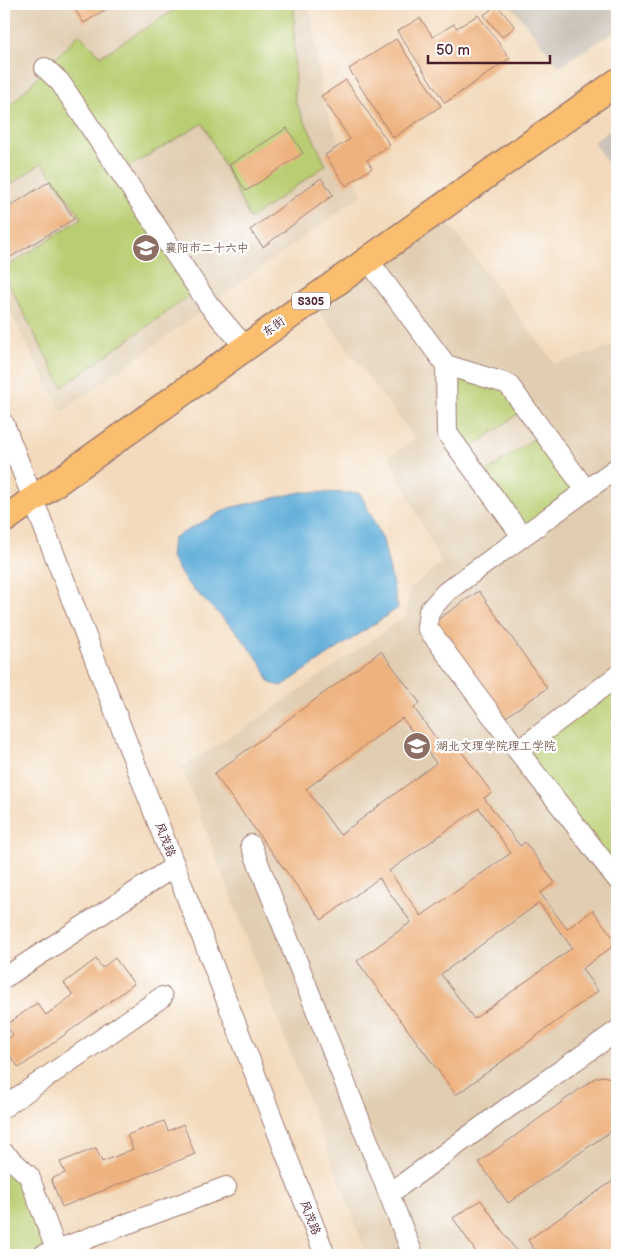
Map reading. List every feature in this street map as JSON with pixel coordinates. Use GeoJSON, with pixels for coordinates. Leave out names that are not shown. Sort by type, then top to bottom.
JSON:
{"type":"FeatureCollection","features":[{"type":"Feature","properties":{"kind":"main road","name":"东街"},"geometry":{"type":"LineString","coordinates":[[4,520],[617,82]]}},
{"type":"Feature","properties":{"kind":"street"},"geometry":{"type":"LineString","coordinates":[[45,68],[60,82],[209,305],[246,348]]}},
{"type":"Feature","properties":{"kind":"street"},"geometry":{"type":"LineString","coordinates":[[368,260],[446,365],[448,433],[522,536]]}},
{"type":"Feature","properties":{"kind":"street"},"geometry":{"type":"LineString","coordinates":[[446,365],[508,384],[586,490]]}},
{"type":"Feature","properties":{"kind":"street","name":"风茂路"},"geometry":{"type":"LineString","coordinates":[[4,424],[325,1255]]}},
{"type":"Feature","properties":{"kind":"street"},"geometry":{"type":"LineString","coordinates":[[617,468],[446,592],[429,611],[427,627],[518,751],[617,880]]}},
{"type":"Feature","properties":{"kind":"street"},"geometry":{"type":"LineString","coordinates":[[518,751],[617,676]]}},
{"type":"Feature","properties":{"kind":"street"},"geometry":{"type":"LineString","coordinates":[[251,845],[413,1255]]}},
{"type":"Feature","properties":{"kind":"street"},"geometry":{"type":"LineString","coordinates":[[4,978],[175,866]]}},
{"type":"Feature","properties":{"kind":"street"},"geometry":{"type":"LineString","coordinates":[[4,1108],[162,997]]}},
{"type":"Feature","properties":{"kind":"street"},"geometry":{"type":"LineString","coordinates":[[389,1194],[509,1106],[615,1037]]}},
{"type":"Feature","properties":{"kind":"street"},"geometry":{"type":"LineString","coordinates":[[4,1153],[29,1176],[53,1253],[226,1187]]}},
{"type":"Feature","properties":{"kind":"shaded area","name":"襄阳市二十六中"},"geometry":{"type":"Polygon","coordinates":[[[4,4],[310,4],[324,104],[362,195],[62,412],[4,301],[4,4]]]}},
{"type":"Feature","properties":{"kind":"shaded area"},"geometry":{"type":"Polygon","coordinates":[[[510,4],[617,4],[617,30],[559,66],[510,4]]]}},
{"type":"Feature","properties":{"kind":"shaded area"},"geometry":{"type":"Polygon","coordinates":[[[617,126],[617,177],[593,142],[617,126]]]}},
{"type":"Feature","properties":{"kind":"shaded area","name":"湖北文理学院理工学院"},"geometry":{"type":"Polygon","coordinates":[[[443,216],[555,364],[617,345],[617,1255],[367,1255],[182,767],[251,724],[406,616],[409,590],[441,563],[389,456],[415,439],[316,307],[443,216]]]}},
{"type":"Feature","properties":{"kind":"green space","name":"襄阳市二十六中"},"geometry":{"type":"Polygon","coordinates":[[[177,4],[294,4],[295,101],[326,165],[250,219],[203,123],[120,172],[198,290],[62,387],[4,275],[4,269],[82,218],[42,163],[4,189],[4,108],[6,110],[79,34],[101,56],[179,7],[177,4]]]}},
{"type":"Feature","properties":{"kind":"green space"},"geometry":{"type":"Polygon","coordinates":[[[446,365],[508,384],[526,408],[463,454],[447,433],[446,365]]]}},
{"type":"Feature","properties":{"kind":"green space"},"geometry":{"type":"Polygon","coordinates":[[[543,432],[586,490],[522,536],[480,477],[543,432]]]}},
{"type":"Feature","properties":{"kind":"green space"},"geometry":{"type":"Polygon","coordinates":[[[617,676],[617,879],[518,751],[617,676]]]}},
{"type":"Feature","properties":{"kind":"green space"},"geometry":{"type":"Polygon","coordinates":[[[4,1153],[29,1176],[56,1250],[43,1255],[4,1255],[4,1153]]]}},
{"type":"Feature","properties":{"kind":"water"},"geometry":{"type":"Polygon","coordinates":[[[301,492],[360,493],[383,540],[398,608],[282,686],[270,683],[261,663],[236,631],[185,581],[171,557],[173,538],[229,508],[301,492]]]}},
{"type":"Feature","properties":{"kind":"building"},"geometry":{"type":"Polygon","coordinates":[[[71,4],[114,4],[84,23],[71,4]]]}},
{"type":"Feature","properties":{"kind":"building"},"geometry":{"type":"Polygon","coordinates":[[[497,5],[515,27],[502,37],[484,15],[497,5]]]}},
{"type":"Feature","properties":{"kind":"building"},"geometry":{"type":"Polygon","coordinates":[[[478,15],[510,58],[445,103],[397,31],[420,18],[433,37],[454,24],[457,28],[478,15]]]}},
{"type":"Feature","properties":{"kind":"building"},"geometry":{"type":"Polygon","coordinates":[[[396,39],[441,106],[393,138],[349,69],[396,39]]]}},
{"type":"Feature","properties":{"kind":"building"},"geometry":{"type":"Polygon","coordinates":[[[346,80],[390,145],[367,160],[372,168],[346,186],[325,155],[350,139],[321,96],[346,80]]]}},
{"type":"Feature","properties":{"kind":"building"},"geometry":{"type":"Polygon","coordinates":[[[287,128],[303,153],[246,191],[229,165],[287,128]]]}},
{"type":"Feature","properties":{"kind":"building"},"geometry":{"type":"Polygon","coordinates":[[[321,178],[333,195],[263,247],[250,230],[321,178]]]}},
{"type":"Feature","properties":{"kind":"building"},"geometry":{"type":"Polygon","coordinates":[[[50,181],[74,219],[4,261],[4,210],[50,181]]]}},
{"type":"Feature","properties":{"kind":"building"},"geometry":{"type":"Polygon","coordinates":[[[479,591],[547,688],[500,721],[431,624],[479,591]]]}},
{"type":"Feature","properties":{"kind":"building"},"geometry":{"type":"Polygon","coordinates":[[[381,651],[420,703],[414,708],[446,752],[456,744],[492,793],[484,798],[520,846],[525,842],[555,883],[540,893],[567,929],[593,910],[617,943],[582,969],[598,991],[456,1095],[357,961],[411,922],[379,878],[322,920],[214,774],[381,651]],[[402,718],[306,789],[340,835],[436,763],[402,718]],[[479,808],[389,871],[421,916],[511,853],[479,808]],[[539,903],[441,974],[474,1019],[572,948],[539,903]]]}},
{"type":"Feature","properties":{"kind":"building"},"geometry":{"type":"Polygon","coordinates":[[[115,958],[134,984],[19,1068],[4,1047],[4,1042],[13,1035],[6,1025],[37,1003],[46,1015],[73,995],[64,983],[96,959],[102,968],[115,958]]]}},
{"type":"Feature","properties":{"kind":"building"},"geometry":{"type":"Polygon","coordinates":[[[603,1076],[611,1078],[617,1087],[617,1127],[508,1203],[479,1162],[595,1078],[603,1076]]]}},
{"type":"Feature","properties":{"kind":"building"},"geometry":{"type":"Polygon","coordinates":[[[164,1121],[168,1131],[183,1124],[195,1154],[62,1207],[51,1179],[65,1173],[60,1162],[96,1148],[102,1162],[133,1149],[127,1135],[164,1121]]]}},
{"type":"Feature","properties":{"kind":"building"},"geometry":{"type":"Polygon","coordinates":[[[617,1178],[617,1247],[606,1255],[538,1255],[528,1240],[617,1178]]]}},
{"type":"Feature","properties":{"kind":"building"},"geometry":{"type":"Polygon","coordinates":[[[481,1200],[519,1255],[478,1255],[453,1218],[481,1200]]]}},
{"type":"Feature","properties":{"kind":"place","name":"襄阳市二十六中"},"geometry":{"type":"Point","coordinates":[146,248]}},
{"type":"Feature","properties":{"kind":"place","name":"湖北文理学院理工学院"},"geometry":{"type":"Point","coordinates":[417,746]}}]}
